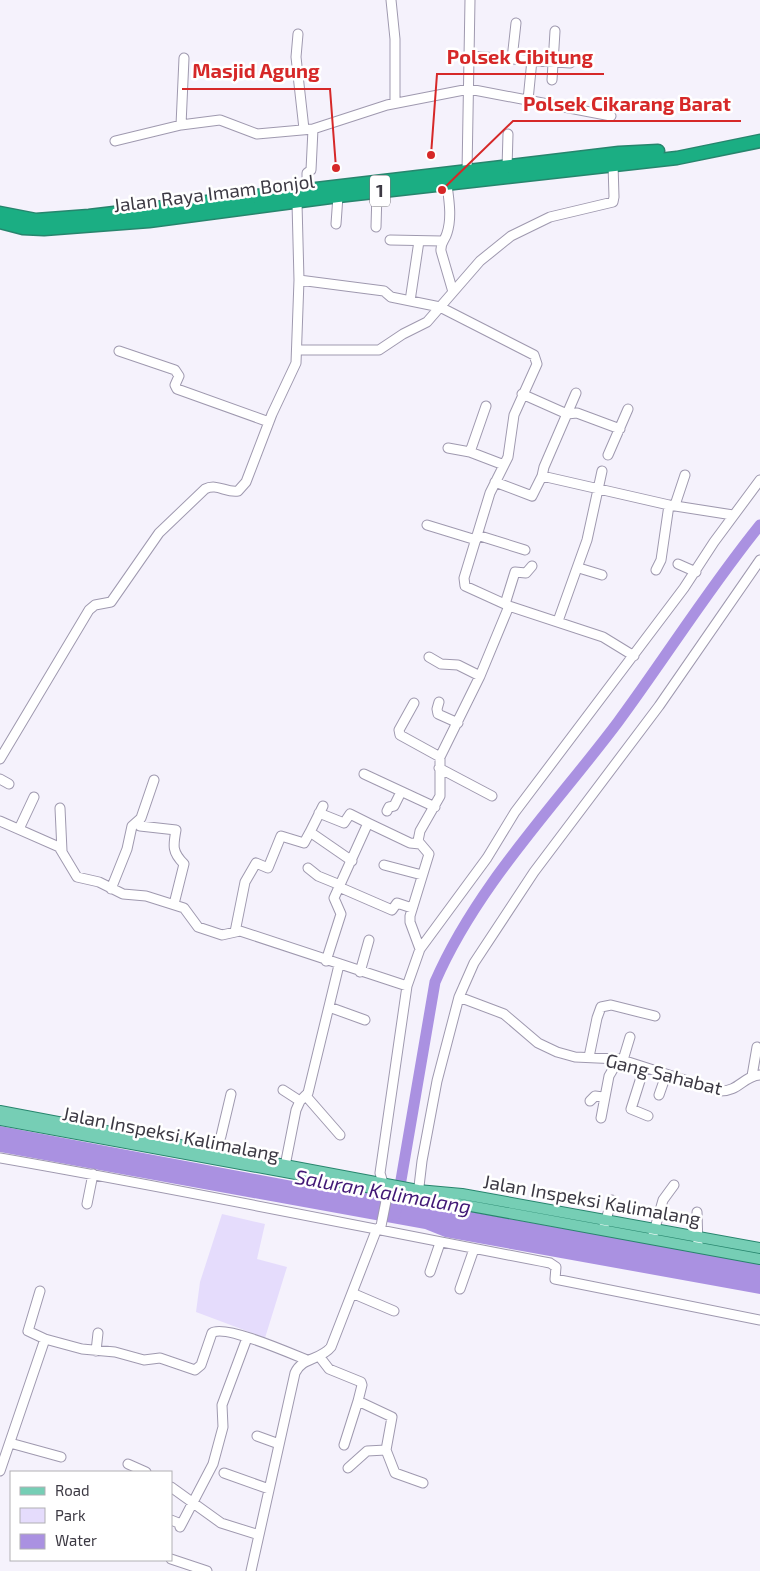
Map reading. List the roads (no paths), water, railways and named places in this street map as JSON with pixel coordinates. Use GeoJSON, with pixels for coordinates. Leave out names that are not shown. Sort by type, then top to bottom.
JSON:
{"type":"FeatureCollection","features":[{"type":"Feature","properties":{"kind":"highway","name":"Jalan Raya Imam Bonjol"},"geometry":{"type":"LineString","coordinates":[[0,213],[36,220],[300,195],[338,196],[447,185],[685,149],[760,132]]}},
{"type":"Feature","properties":{"kind":"highway","name":"Jalan Raya Imam Bonjol"},"geometry":{"type":"LineString","coordinates":[[0,222],[23,228],[64,229],[148,221],[300,195],[467,172],[617,160],[677,158],[760,141]]}},
{"type":"Feature","properties":{"kind":"main road","name":"Jalan Inspeksi Kalimalang"},"geometry":{"type":"LineString","coordinates":[[0,1111],[49,1125]]}},
{"type":"Feature","properties":{"kind":"main road","name":"Jalan Inspeksi Kalimalang"},"geometry":{"type":"LineString","coordinates":[[0,1120],[49,1125],[386,1189],[605,1220],[760,1248]]}},
{"type":"Feature","properties":{"kind":"main road","name":"Jalan Inspeksi Kalimalang"},"geometry":{"type":"LineString","coordinates":[[461,1199],[603,1231],[760,1259]]}},
{"type":"Feature","properties":{"kind":"street"},"geometry":{"type":"LineString","coordinates":[[391,0],[395,39],[394,103]]}},
{"type":"Feature","properties":{"kind":"street"},"geometry":{"type":"LineString","coordinates":[[467,172],[470,0]]}},
{"type":"Feature","properties":{"kind":"street"},"geometry":{"type":"LineString","coordinates":[[512,59],[516,23]]}},
{"type":"Feature","properties":{"kind":"street"},"geometry":{"type":"LineString","coordinates":[[552,80],[555,31]]}},
{"type":"Feature","properties":{"kind":"street"},"geometry":{"type":"LineString","coordinates":[[0,759],[89,610],[95,606],[111,602],[154,539],[205,488],[216,486],[231,492],[241,490],[249,475],[269,422],[291,376],[298,350],[300,195],[306,173],[311,170],[308,129],[296,57],[298,34]]}},
{"type":"Feature","properties":{"kind":"street"},"geometry":{"type":"LineString","coordinates":[[469,56],[570,63]]}},
{"type":"Feature","properties":{"kind":"street"},"geometry":{"type":"LineString","coordinates":[[181,125],[184,58]]}},
{"type":"Feature","properties":{"kind":"street"},"geometry":{"type":"LineString","coordinates":[[528,100],[532,60]]}},
{"type":"Feature","properties":{"kind":"street"},"geometry":{"type":"LineString","coordinates":[[115,141],[181,125],[220,120],[257,134],[308,129],[394,103],[469,89],[611,116]]}},
{"type":"Feature","properties":{"kind":"street"},"geometry":{"type":"LineString","coordinates":[[507,168],[508,134]]}},
{"type":"Feature","properties":{"kind":"street"},"geometry":{"type":"LineString","coordinates":[[298,350],[379,350],[403,334],[427,322],[486,256],[522,229],[550,217],[613,202],[617,160]]}},
{"type":"Feature","properties":{"kind":"street"},"geometry":{"type":"LineString","coordinates":[[447,185],[449,223],[447,234],[442,241],[441,251],[453,292]]}},
{"type":"Feature","properties":{"kind":"street"},"geometry":{"type":"LineString","coordinates":[[376,227],[377,192]]}},
{"type":"Feature","properties":{"kind":"street"},"geometry":{"type":"LineString","coordinates":[[336,224],[338,196]]}},
{"type":"Feature","properties":{"kind":"street"},"geometry":{"type":"LineString","coordinates":[[390,240],[442,241]]}},
{"type":"Feature","properties":{"kind":"street"},"geometry":{"type":"LineString","coordinates":[[410,301],[419,240]]}},
{"type":"Feature","properties":{"kind":"street"},"geometry":{"type":"LineString","coordinates":[[299,280],[384,290],[391,297],[440,307],[534,355],[537,364],[514,415],[510,451],[495,482],[476,538],[464,578],[465,586],[507,605],[603,637],[634,656]]}},
{"type":"Feature","properties":{"kind":"street"},"geometry":{"type":"LineString","coordinates":[[119,351],[175,370],[178,373],[175,385],[177,389],[269,422]]}},
{"type":"Feature","properties":{"kind":"street"},"geometry":{"type":"LineString","coordinates":[[495,482],[532,496],[576,393]]}},
{"type":"Feature","properties":{"kind":"street"},"geometry":{"type":"LineString","coordinates":[[522,394],[568,414],[576,413],[620,429]]}},
{"type":"Feature","properties":{"kind":"street"},"geometry":{"type":"LineString","coordinates":[[470,452],[486,406]]}},
{"type":"Feature","properties":{"kind":"street"},"geometry":{"type":"LineString","coordinates":[[608,455],[628,409]]}},
{"type":"Feature","properties":{"kind":"street"},"geometry":{"type":"LineString","coordinates":[[448,448],[470,452],[504,465]]}},
{"type":"Feature","properties":{"kind":"street"},"geometry":{"type":"LineString","coordinates":[[558,621],[579,568],[602,471]]}},
{"type":"Feature","properties":{"kind":"street"},"geometry":{"type":"LineString","coordinates":[[656,570],[661,560],[672,505],[685,475]]}},
{"type":"Feature","properties":{"kind":"street"},"geometry":{"type":"LineString","coordinates":[[542,476],[672,505],[733,515]]}},
{"type":"Feature","properties":{"kind":"street"},"geometry":{"type":"LineString","coordinates":[[251,1571],[295,1373],[298,1366],[307,1360],[319,1356],[331,1347],[379,1228],[386,1189],[380,1173],[407,986],[420,949],[493,849],[515,812],[696,572],[733,515],[760,480]]}},
{"type":"Feature","properties":{"kind":"street"},"geometry":{"type":"LineString","coordinates":[[427,525],[525,550]]}},
{"type":"Feature","properties":{"kind":"street"},"geometry":{"type":"LineString","coordinates":[[417,1194],[430,1112],[460,997],[474,963],[512,903],[659,706],[760,560]]}},
{"type":"Feature","properties":{"kind":"street"},"geometry":{"type":"LineString","coordinates":[[678,564],[696,572]]}},
{"type":"Feature","properties":{"kind":"street"},"geometry":{"type":"LineString","coordinates":[[420,949],[410,922],[412,908],[429,854],[420,844],[418,836],[435,807],[441,792],[440,757],[480,676],[507,605],[515,572],[526,572],[532,566]]}},
{"type":"Feature","properties":{"kind":"street"},"geometry":{"type":"LineString","coordinates":[[579,568],[602,575]]}},
{"type":"Feature","properties":{"kind":"street"},"geometry":{"type":"LineString","coordinates":[[429,656],[441,664],[458,665],[480,676]]}},
{"type":"Feature","properties":{"kind":"street"},"geometry":{"type":"LineString","coordinates":[[439,702],[438,714],[458,723]]}},
{"type":"Feature","properties":{"kind":"street"},"geometry":{"type":"LineString","coordinates":[[414,703],[400,730],[400,735],[440,757]]}},
{"type":"Feature","properties":{"kind":"street"},"geometry":{"type":"LineString","coordinates":[[439,768],[492,796]]}},
{"type":"Feature","properties":{"kind":"street"},"geometry":{"type":"LineString","coordinates":[[364,774],[435,807]]}},
{"type":"Feature","properties":{"kind":"street"},"geometry":{"type":"LineString","coordinates":[[0,779],[8,784]]}},
{"type":"Feature","properties":{"kind":"street"},"geometry":{"type":"LineString","coordinates":[[111,889],[127,849],[132,826],[139,820],[154,780]]}},
{"type":"Feature","properties":{"kind":"street"},"geometry":{"type":"LineString","coordinates":[[387,811],[389,807],[394,806],[401,792]]}},
{"type":"Feature","properties":{"kind":"street"},"geometry":{"type":"LineString","coordinates":[[19,829],[34,797]]}},
{"type":"Feature","properties":{"kind":"street"},"geometry":{"type":"LineString","coordinates":[[60,808],[62,851]]}},
{"type":"Feature","properties":{"kind":"street"},"geometry":{"type":"LineString","coordinates":[[235,932],[245,882],[256,863],[268,868],[281,836],[304,842],[321,810],[344,823],[350,814],[410,843],[420,844]]}},
{"type":"Feature","properties":{"kind":"street"},"geometry":{"type":"LineString","coordinates":[[139,820],[140,826],[176,830],[174,841],[176,857],[184,864],[174,904]]}},
{"type":"Feature","properties":{"kind":"street"},"geometry":{"type":"LineString","coordinates":[[0,821],[37,839],[56,845],[62,851],[77,877],[99,882],[123,894],[146,896],[174,904],[186,909],[198,927],[222,935],[240,931],[326,961],[407,986]]}},
{"type":"Feature","properties":{"kind":"street"},"geometry":{"type":"LineString","coordinates":[[326,961],[341,914],[340,908],[334,901],[368,824]]}},
{"type":"Feature","properties":{"kind":"street"},"geometry":{"type":"LineString","coordinates":[[310,832],[352,861]]}},
{"type":"Feature","properties":{"kind":"street"},"geometry":{"type":"LineString","coordinates":[[384,865],[422,875]]}},
{"type":"Feature","properties":{"kind":"street"},"geometry":{"type":"LineString","coordinates":[[308,868],[318,876],[392,910],[397,903],[412,908]]}},
{"type":"Feature","properties":{"kind":"street"},"geometry":{"type":"LineString","coordinates":[[360,972],[369,940]]}},
{"type":"Feature","properties":{"kind":"street"},"geometry":{"type":"LineString","coordinates":[[284,1169],[296,1110],[303,1098],[339,965]]}},
{"type":"Feature","properties":{"kind":"street","name":"Gang Sahabat"},"geometry":{"type":"LineString","coordinates":[[460,997],[504,1014],[530,1037],[548,1048],[576,1056],[621,1060],[666,1076],[723,1092],[734,1090],[756,1076]]}},
{"type":"Feature","properties":{"kind":"street"},"geometry":{"type":"LineString","coordinates":[[589,1057],[601,1007],[611,1005],[655,1016]]}},
{"type":"Feature","properties":{"kind":"street"},"geometry":{"type":"LineString","coordinates":[[329,1007],[341,1007],[365,1020]]}},
{"type":"Feature","properties":{"kind":"street"},"geometry":{"type":"LineString","coordinates":[[601,1118],[603,1097],[609,1076],[621,1060],[630,1037]]}},
{"type":"Feature","properties":{"kind":"street"},"geometry":{"type":"LineString","coordinates":[[756,1076],[757,1047]]}},
{"type":"Feature","properties":{"kind":"street"},"geometry":{"type":"LineString","coordinates":[[644,1068],[632,1109],[648,1116]]}},
{"type":"Feature","properties":{"kind":"street"},"geometry":{"type":"LineString","coordinates":[[659,1095],[666,1076]]}},
{"type":"Feature","properties":{"kind":"street"},"geometry":{"type":"LineString","coordinates":[[283,1090],[303,1098],[340,1134]]}},
{"type":"Feature","properties":{"kind":"street"},"geometry":{"type":"LineString","coordinates":[[213,1155],[231,1094]]}},
{"type":"Feature","properties":{"kind":"street"},"geometry":{"type":"LineString","coordinates":[[590,1101],[595,1096],[603,1097]]}},
{"type":"Feature","properties":{"kind":"street"},"geometry":{"type":"LineString","coordinates":[[0,1158],[379,1228],[474,1249],[550,1263],[556,1267],[555,1279],[760,1320]]}},
{"type":"Feature","properties":{"kind":"street"},"geometry":{"type":"LineString","coordinates":[[87,1204],[94,1174]]}},
{"type":"Feature","properties":{"kind":"street"},"geometry":{"type":"LineString","coordinates":[[652,1240],[663,1200],[674,1186]]}},
{"type":"Feature","properties":{"kind":"street"},"geometry":{"type":"LineString","coordinates":[[603,1231],[612,1200]]}},
{"type":"Feature","properties":{"kind":"street"},"geometry":{"type":"LineString","coordinates":[[697,1212],[698,1248]]}},
{"type":"Feature","properties":{"kind":"street"},"geometry":{"type":"LineString","coordinates":[[430,1272],[440,1242]]}},
{"type":"Feature","properties":{"kind":"street"},"geometry":{"type":"LineString","coordinates":[[460,1289],[474,1249]]}},
{"type":"Feature","properties":{"kind":"street"},"geometry":{"type":"LineString","coordinates":[[40,1291],[28,1331],[45,1338],[96,1351],[115,1352],[144,1360],[160,1358],[195,1370],[200,1364],[212,1333],[216,1330],[246,1338],[307,1360]]}},
{"type":"Feature","properties":{"kind":"street"},"geometry":{"type":"LineString","coordinates":[[352,1293],[394,1311]]}},
{"type":"Feature","properties":{"kind":"street"},"geometry":{"type":"LineString","coordinates":[[96,1351],[98,1332]]}},
{"type":"Feature","properties":{"kind":"street"},"geometry":{"type":"LineString","coordinates":[[0,1471],[45,1338]]}},
{"type":"Feature","properties":{"kind":"street"},"geometry":{"type":"LineString","coordinates":[[172,1521],[180,1526],[191,1502],[213,1464],[222,1427],[222,1405],[246,1338]]}},
{"type":"Feature","properties":{"kind":"street"},"geometry":{"type":"LineString","coordinates":[[319,1356],[329,1369],[361,1382],[362,1385],[344,1445]]}},
{"type":"Feature","properties":{"kind":"street"},"geometry":{"type":"LineString","coordinates":[[358,1401],[392,1417],[386,1450],[393,1471],[423,1483]]}},
{"type":"Feature","properties":{"kind":"street"},"geometry":{"type":"LineString","coordinates":[[257,1436],[279,1444]]}},
{"type":"Feature","properties":{"kind":"street"},"geometry":{"type":"LineString","coordinates":[[10,1444],[61,1457]]}},
{"type":"Feature","properties":{"kind":"street"},"geometry":{"type":"LineString","coordinates":[[348,1468],[367,1450],[386,1450]]}},
{"type":"Feature","properties":{"kind":"street"},"geometry":{"type":"LineString","coordinates":[[128,1464],[144,1471]]}},
{"type":"Feature","properties":{"kind":"street"},"geometry":{"type":"LineString","coordinates":[[224,1473],[269,1489]]}},
{"type":"Feature","properties":{"kind":"street"},"geometry":{"type":"LineString","coordinates":[[172,1488],[220,1523],[259,1535]]}},
{"type":"Feature","properties":{"kind":"street"},"geometry":{"type":"LineString","coordinates":[[172,1559],[207,1571]]}},
{"type":"Feature","properties":{"kind":"water"},"geometry":{"type":"Polygon","coordinates":[[[0,1126],[351,1192],[370,1193],[395,1203],[417,1202],[760,1264],[760,1294],[445,1237],[425,1229],[0,1152],[0,1126]]]}},
{"type":"Feature","properties":{"kind":"waterway","name":"Saluran Kalimalang"},"geometry":{"type":"LineString","coordinates":[[395,1215],[435,982],[452,946],[472,912],[495,879],[618,722],[723,573],[760,525]]}},
{"type":"Feature","properties":{"kind":"place","name":"Polsek Cibitung"},"geometry":{"type":"Point","coordinates":[431,155]}},
{"type":"Feature","properties":{"kind":"place","name":"Masjid Agung"},"geometry":{"type":"Point","coordinates":[336,168]}},
{"type":"Feature","properties":{"kind":"place","name":"Polsek Cikarang Barat"},"geometry":{"type":"Point","coordinates":[442,190]}}]}
